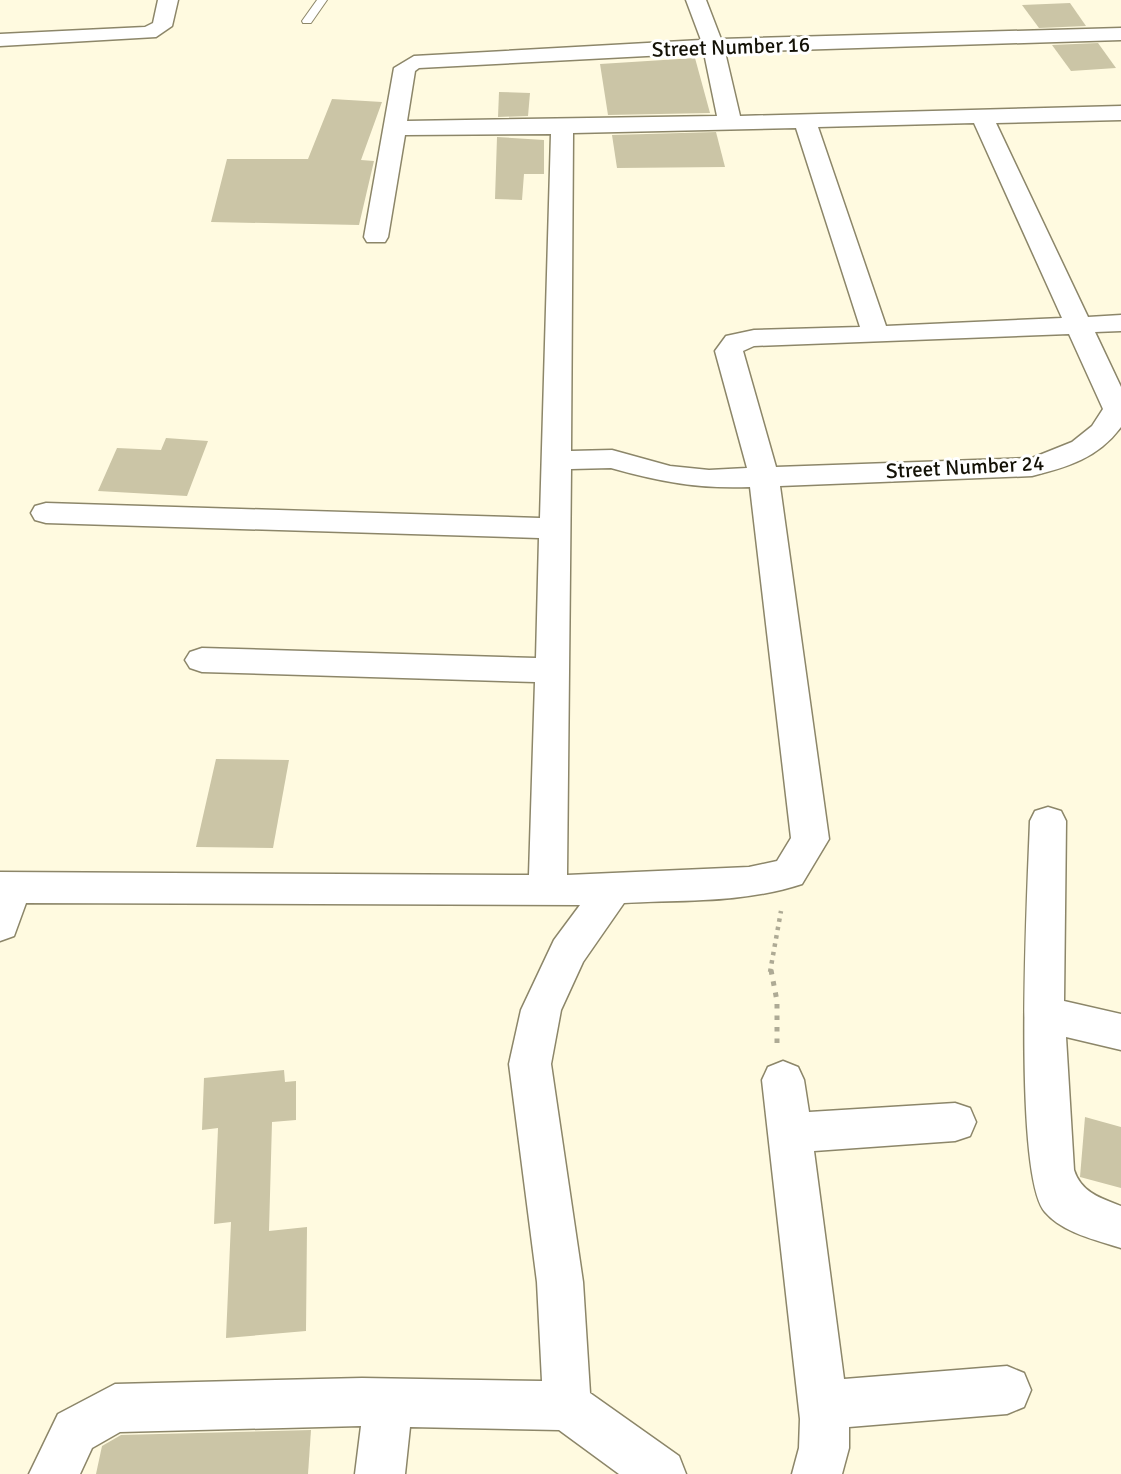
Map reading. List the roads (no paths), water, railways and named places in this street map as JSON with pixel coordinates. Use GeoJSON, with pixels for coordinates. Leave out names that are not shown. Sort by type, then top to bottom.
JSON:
{"type":"FeatureCollection","features":[{"type":"Feature","properties":{"kind":"street"},"geometry":{"type":"LineString","coordinates":[[0,40],[149,33],[162,26],[168,0]]}},
{"type":"Feature","properties":{"kind":"street"},"geometry":{"type":"LineString","coordinates":[[696,0],[713,46],[730,123]]}},
{"type":"Feature","properties":{"kind":"street","name":"Street Number 16"},"geometry":{"type":"LineString","coordinates":[[376,237],[405,68],[414,62],[713,46],[1121,34]]}},
{"type":"Feature","properties":{"kind":"street"},"geometry":{"type":"LineString","coordinates":[[394,128],[805,122],[1121,113]]}},
{"type":"Feature","properties":{"kind":"street","name":"Street Number 24"},"geometry":{"type":"LineString","coordinates":[[558,460],[612,459],[669,475],[709,480],[1032,467],[1062,460],[1082,450],[1111,423],[1116,409],[983,118]]}},
{"type":"Feature","properties":{"kind":"street"},"geometry":{"type":"LineString","coordinates":[[805,122],[876,335]]}},
{"type":"Feature","properties":{"kind":"street"},"geometry":{"type":"LineString","coordinates":[[548,891],[551,670],[557,529],[562,127]]}},
{"type":"Feature","properties":{"kind":"street"},"geometry":{"type":"LineString","coordinates":[[0,925],[6,887],[548,891],[749,882],[789,873],[810,839],[764,477],[729,351],[736,342],[754,338],[1121,323]]}},
{"type":"Feature","properties":{"kind":"street"},"geometry":{"type":"LineString","coordinates":[[46,513],[557,529]]}},
{"type":"Feature","properties":{"kind":"street"},"geometry":{"type":"LineString","coordinates":[[202,660],[551,670]]}},
{"type":"Feature","properties":{"kind":"street"},"geometry":{"type":"LineString","coordinates":[[1048,821],[1044,1014],[1052,1170],[1060,1197],[1086,1215],[1121,1227]]}},
{"type":"Feature","properties":{"kind":"street"},"geometry":{"type":"LineString","coordinates":[[567,1406],[560,1282],[530,1064],[541,1010],[551,987],[568,952],[613,889]]}},
{"type":"Feature","properties":{"kind":"street"},"geometry":{"type":"LineString","coordinates":[[1044,1014],[1121,1032]]}},
{"type":"Feature","properties":{"kind":"street"},"geometry":{"type":"LineString","coordinates":[[783,1080],[810,1280],[821,1405],[824,1458],[817,1474]]}},
{"type":"Feature","properties":{"kind":"street"},"geometry":{"type":"LineString","coordinates":[[790,1133],[955,1122]]}},
{"type":"Feature","properties":{"kind":"street"},"geometry":{"type":"LineString","coordinates":[[821,1405],[1007,1390]]}},
{"type":"Feature","properties":{"kind":"street"},"geometry":{"type":"LineString","coordinates":[[380,1474],[388,1403]]}},
{"type":"Feature","properties":{"kind":"street"},"geometry":{"type":"LineString","coordinates":[[54,1474],[75,1432],[115,1408],[388,1403],[567,1406],[661,1474]]}},
{"type":"Feature","properties":{"kind":"lane"},"geometry":{"type":"LineString","coordinates":[[307,21],[321,0]]}}]}
